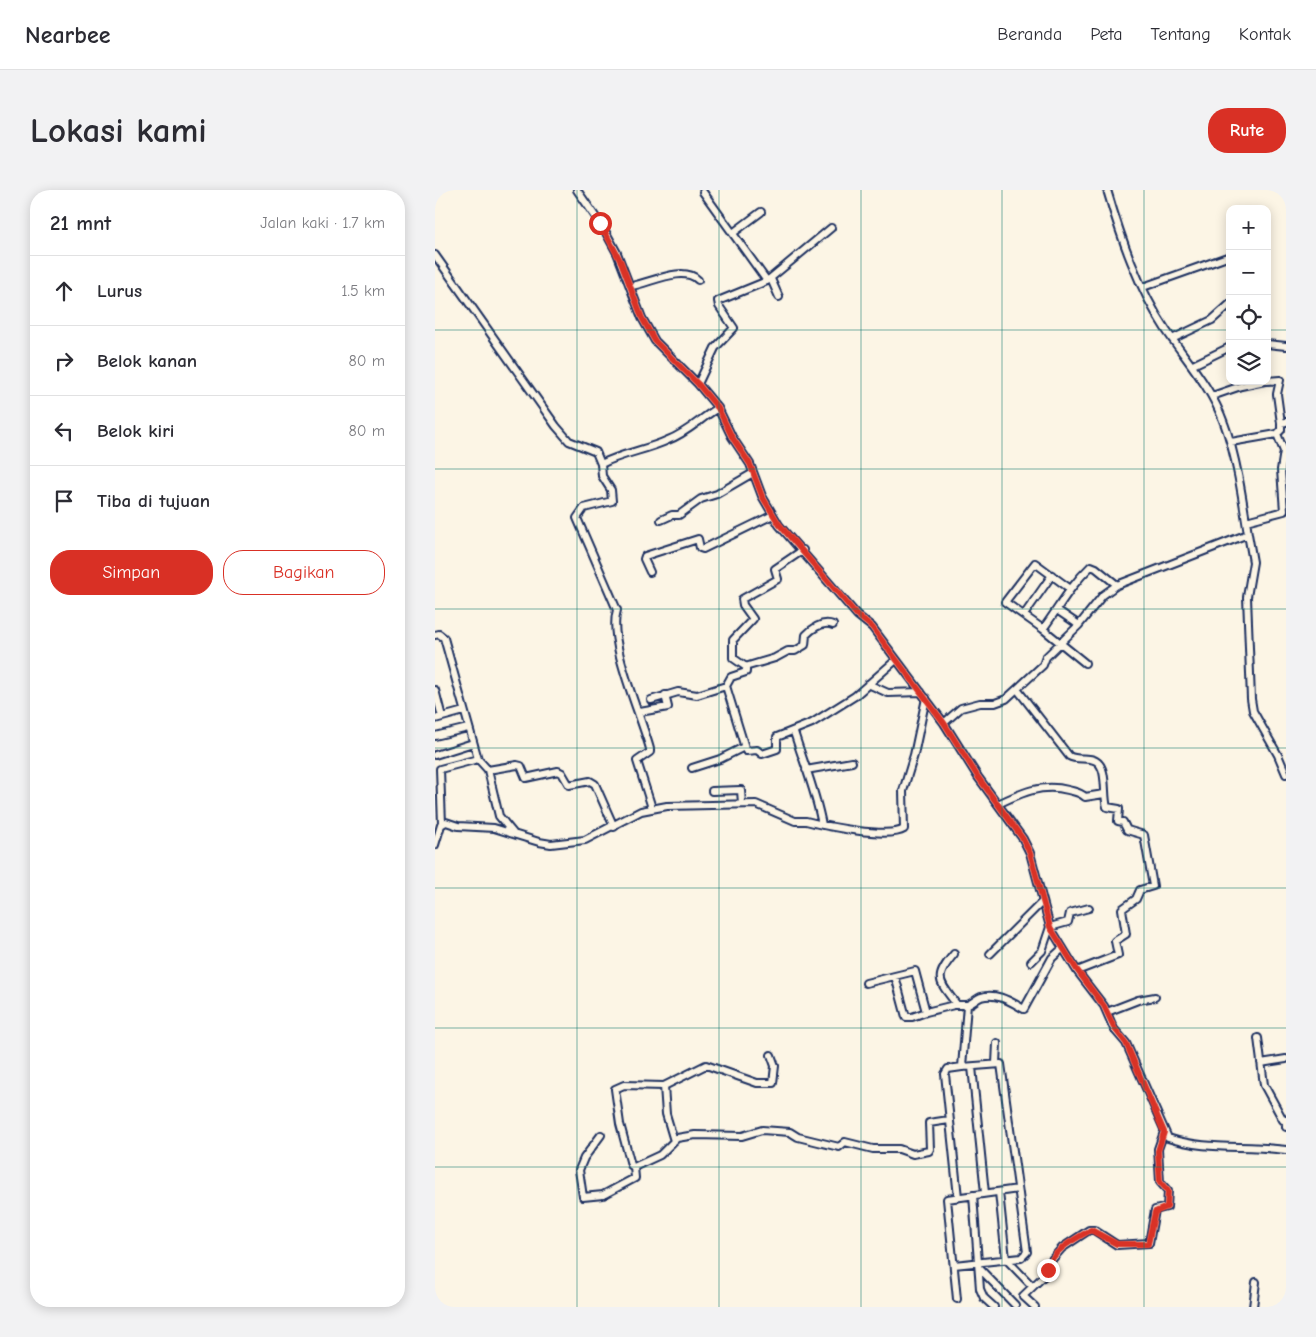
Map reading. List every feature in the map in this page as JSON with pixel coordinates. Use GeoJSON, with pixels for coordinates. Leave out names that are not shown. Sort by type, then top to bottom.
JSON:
{"type":"FeatureCollection","features":[{"type":"Feature","properties":{"kind":"street"},"geometry":{"type":"LineString","coordinates":[[577,190],[608,236],[631,286],[642,318],[655,341],[698,384],[718,408],[732,437],[750,464],[762,496],[773,515],[789,537],[803,550],[857,615],[872,627],[944,723],[997,804],[1016,828],[1030,853],[1050,927],[1077,970],[1107,1012],[1115,1029],[1126,1043],[1168,1138],[1188,1145],[1286,1150]]}},
{"type":"Feature","properties":{"kind":"street"},"geometry":{"type":"LineString","coordinates":[[1107,190],[1121,236],[1154,311],[1212,396],[1231,442],[1253,562],[1247,597],[1251,700],[1253,712],[1278,755],[1286,774]]}},
{"type":"Feature","properties":{"kind":"street"},"geometry":{"type":"LineString","coordinates":[[703,192],[769,280],[779,297]]}},
{"type":"Feature","properties":{"kind":"street"},"geometry":{"type":"LineString","coordinates":[[733,233],[761,212]]}},
{"type":"Feature","properties":{"kind":"street"},"geometry":{"type":"LineString","coordinates":[[698,384],[715,348],[734,328],[718,302],[769,280],[831,228]]}},
{"type":"Feature","properties":{"kind":"street"},"geometry":{"type":"LineString","coordinates":[[435,255],[556,426],[569,441],[596,452],[601,464],[602,476],[611,490],[612,501],[584,508],[577,518],[617,610],[615,624],[617,640],[625,672],[650,749],[650,752],[637,761],[652,808]]}},
{"type":"Feature","properties":{"kind":"street"},"geometry":{"type":"LineString","coordinates":[[1143,287],[1226,257]]}},
{"type":"Feature","properties":{"kind":"street"},"geometry":{"type":"LineString","coordinates":[[631,286],[681,274],[693,275],[698,280]]}},
{"type":"Feature","properties":{"kind":"street"},"geometry":{"type":"LineString","coordinates":[[1173,339],[1212,320],[1226,308]]}},
{"type":"Feature","properties":{"kind":"street"},"geometry":{"type":"LineString","coordinates":[[1271,344],[1286,346]]}},
{"type":"Feature","properties":{"kind":"street"},"geometry":{"type":"LineString","coordinates":[[1193,366],[1226,349]]}},
{"type":"Feature","properties":{"kind":"street"},"geometry":{"type":"LineString","coordinates":[[1231,442],[1277,434],[1281,430],[1283,423],[1277,395],[1279,380],[1271,381]]}},
{"type":"Feature","properties":{"kind":"street"},"geometry":{"type":"LineString","coordinates":[[1212,396],[1246,385]]}},
{"type":"Feature","properties":{"kind":"street"},"geometry":{"type":"LineString","coordinates":[[601,464],[682,434],[702,417],[718,408]]}},
{"type":"Feature","properties":{"kind":"street"},"geometry":{"type":"LineString","coordinates":[[1246,520],[1284,512],[1284,451],[1277,434]]}},
{"type":"Feature","properties":{"kind":"street"},"geometry":{"type":"LineString","coordinates":[[661,520],[672,515],[679,515],[701,499],[717,494],[753,473]]}},
{"type":"Feature","properties":{"kind":"street"},"geometry":{"type":"LineString","coordinates":[[651,572],[644,559],[645,556],[698,539],[700,548],[703,549],[773,515]]}},
{"type":"Feature","properties":{"kind":"street"},"geometry":{"type":"LineString","coordinates":[[944,723],[961,708],[980,703],[1000,702],[1017,689],[1043,665],[1044,659],[1079,625],[1103,595],[1117,585],[1248,534]]}},
{"type":"Feature","properties":{"kind":"street"},"geometry":{"type":"LineString","coordinates":[[803,550],[775,569],[778,579],[742,600],[742,603],[753,619],[745,630],[733,640],[733,661],[745,667],[775,658],[787,651],[797,650],[805,645],[806,635],[821,625],[833,625]]}},
{"type":"Feature","properties":{"kind":"street"},"geometry":{"type":"LineString","coordinates":[[1069,588],[1037,563],[1033,564],[1005,602],[1043,629],[1085,663]]}},
{"type":"Feature","properties":{"kind":"street"},"geometry":{"type":"LineString","coordinates":[[1043,629],[1057,610],[1069,588],[1091,566],[1117,585]]}},
{"type":"Feature","properties":{"kind":"street"},"geometry":{"type":"LineString","coordinates":[[1024,615],[1052,575]]}},
{"type":"Feature","properties":{"kind":"street"},"geometry":{"type":"LineString","coordinates":[[1057,610],[1079,625]]}},
{"type":"Feature","properties":{"kind":"street"},"geometry":{"type":"LineString","coordinates":[[435,635],[439,634],[444,638],[478,759],[488,770],[495,808],[504,823],[514,834]]}},
{"type":"Feature","properties":{"kind":"street"},"geometry":{"type":"LineString","coordinates":[[745,667],[746,672],[731,677],[727,686],[744,747],[748,752],[757,750],[764,754],[777,749],[777,736],[794,732],[855,696],[896,660]]}},
{"type":"Feature","properties":{"kind":"street"},"geometry":{"type":"LineString","coordinates":[[868,684],[888,693],[921,692]]}},
{"type":"Feature","properties":{"kind":"street"},"geometry":{"type":"LineString","coordinates":[[651,700],[678,692],[697,695],[727,686]]}},
{"type":"Feature","properties":{"kind":"street"},"geometry":{"type":"LineString","coordinates":[[1017,689],[1069,756],[1076,760],[1094,760],[1099,764],[1103,770],[1104,794],[1107,808],[1119,810],[1117,821],[1123,822],[1128,830],[1144,835],[1153,886],[1140,890],[1136,899],[1122,909],[1126,934],[1116,940],[1117,956],[1077,970]]}},
{"type":"Feature","properties":{"kind":"street"},"geometry":{"type":"LineString","coordinates":[[435,690],[438,718],[464,712]]}},
{"type":"Feature","properties":{"kind":"street"},"geometry":{"type":"LineString","coordinates":[[639,712],[668,707],[665,695]]}},
{"type":"Feature","properties":{"kind":"street"},"geometry":{"type":"LineString","coordinates":[[442,824],[447,822],[458,826],[488,827],[539,842],[571,843],[585,840],[614,827],[641,811],[652,808],[756,804],[795,821],[806,821],[873,833],[896,833],[904,829],[903,791],[914,755],[926,698]]}},
{"type":"Feature","properties":{"kind":"street"},"geometry":{"type":"LineString","coordinates":[[435,736],[468,728]]}},
{"type":"Feature","properties":{"kind":"street"},"geometry":{"type":"LineString","coordinates":[[794,732],[806,770],[814,785],[822,825]]}},
{"type":"Feature","properties":{"kind":"street"},"geometry":{"type":"LineString","coordinates":[[435,755],[473,743]]}},
{"type":"Feature","properties":{"kind":"street"},"geometry":{"type":"LineString","coordinates":[[693,768],[720,759],[744,747]]}},
{"type":"Feature","properties":{"kind":"street"},"geometry":{"type":"LineString","coordinates":[[435,846],[442,824],[437,770],[478,759]]}},
{"type":"Feature","properties":{"kind":"street"},"geometry":{"type":"LineString","coordinates":[[806,770],[851,762]]}},
{"type":"Feature","properties":{"kind":"street"},"geometry":{"type":"LineString","coordinates":[[488,770],[517,765],[521,766],[526,778],[558,771],[562,773],[569,785],[590,781],[595,784],[614,827]]}},
{"type":"Feature","properties":{"kind":"street"},"geometry":{"type":"LineString","coordinates":[[997,804],[1025,792],[1052,786],[1081,793],[1085,797],[1104,794]]}},
{"type":"Feature","properties":{"kind":"street"},"geometry":{"type":"LineString","coordinates":[[712,791],[741,790],[742,804]]}},
{"type":"Feature","properties":{"kind":"street"},"geometry":{"type":"LineString","coordinates":[[990,954],[1042,902]]}},
{"type":"Feature","properties":{"kind":"street"},"geometry":{"type":"LineString","coordinates":[[1050,927],[1069,922],[1069,913],[1089,908]]}},
{"type":"Feature","properties":{"kind":"street"},"geometry":{"type":"LineString","coordinates":[[1031,962],[1042,950],[1050,927]]}},
{"type":"Feature","properties":{"kind":"street"},"geometry":{"type":"LineString","coordinates":[[895,976],[906,1017],[957,1005],[967,1005],[992,995],[1000,996],[1025,1009],[1052,958],[1063,948]]}},
{"type":"Feature","properties":{"kind":"street"},"geometry":{"type":"LineString","coordinates":[[954,954],[941,970],[941,981],[957,1005]]}},
{"type":"Feature","properties":{"kind":"street"},"geometry":{"type":"LineString","coordinates":[[866,983],[913,970],[917,972],[926,1012]]}},
{"type":"Feature","properties":{"kind":"street"},"geometry":{"type":"LineString","coordinates":[[1107,1012],[1138,1000],[1155,996]]}},
{"type":"Feature","properties":{"kind":"street"},"geometry":{"type":"LineString","coordinates":[[962,1068],[967,1005]]}},
{"type":"Feature","properties":{"kind":"street"},"geometry":{"type":"LineString","coordinates":[[1258,1038],[1264,1085],[1283,1120],[1286,1120],[1286,1126]]}},
{"type":"Feature","properties":{"kind":"street"},"geometry":{"type":"LineString","coordinates":[[996,1064],[997,1043]]}},
{"type":"Feature","properties":{"kind":"street"},"geometry":{"type":"LineString","coordinates":[[601,1135],[584,1158],[579,1170],[583,1197],[603,1194],[634,1180],[634,1167],[631,1165],[620,1124],[614,1090],[625,1085],[664,1086],[706,1065],[757,1084],[773,1083],[775,1066],[771,1055]]}},
{"type":"Feature","properties":{"kind":"street"},"geometry":{"type":"LineString","coordinates":[[1261,1063],[1286,1059]]}},
{"type":"Feature","properties":{"kind":"street"},"geometry":{"type":"LineString","coordinates":[[954,1265],[979,1265],[1021,1258],[1027,1252],[1001,1064],[972,1066],[945,1072],[958,1197]]}},
{"type":"Feature","properties":{"kind":"street"},"geometry":{"type":"LineString","coordinates":[[972,1066],[985,1193]]}},
{"type":"Feature","properties":{"kind":"street"},"geometry":{"type":"LineString","coordinates":[[664,1086],[666,1115],[675,1141]]}},
{"type":"Feature","properties":{"kind":"street"},"geometry":{"type":"LineString","coordinates":[[634,1167],[660,1155],[679,1138],[695,1134],[742,1136],[763,1130],[790,1132],[798,1137],[839,1147],[845,1142],[873,1149],[901,1149],[913,1154],[928,1151],[928,1124],[949,1120]]}},
{"type":"Feature","properties":{"kind":"street"},"geometry":{"type":"LineString","coordinates":[[1035,1307],[1023,1296],[1048,1271],[1050,1262],[1062,1248],[1089,1230],[1094,1230],[1117,1244],[1149,1243],[1155,1212],[1167,1207],[1168,1191],[1160,1182],[1158,1151],[1164,1132]]}},
{"type":"Feature","properties":{"kind":"street"},"geometry":{"type":"LineString","coordinates":[[957,1299],[947,1199],[1018,1189]]}},
{"type":"Feature","properties":{"kind":"street"},"geometry":{"type":"LineString","coordinates":[[999,1192],[1006,1259],[1032,1286]]}},
{"type":"Feature","properties":{"kind":"street"},"geometry":{"type":"LineString","coordinates":[[973,1195],[980,1289],[984,1298],[994,1307]]}},
{"type":"Feature","properties":{"kind":"street"},"geometry":{"type":"LineString","coordinates":[[979,1265],[1015,1305]]}},
{"type":"Feature","properties":{"kind":"street"},"geometry":{"type":"LineString","coordinates":[[1253,1307],[1256,1282]]}},
{"type":"Feature","properties":{"kind":"route"},"geometry":{"type":"LineString","coordinates":[[600,223],[621,262],[642,318],[655,341],[684,368],[718,408],[732,437],[750,464],[762,496],[779,524],[857,615],[872,627],[901,668],[919,688],[978,777],[1016,828],[1033,861],[1042,902],[1053,934],[1104,1006],[1115,1029],[1126,1043],[1134,1058],[1164,1132],[1158,1151],[1160,1182],[1168,1191],[1167,1207],[1156,1210],[1148,1244],[1121,1245],[1094,1230],[1089,1230],[1062,1248],[1050,1262],[1048,1270]]}}]}
